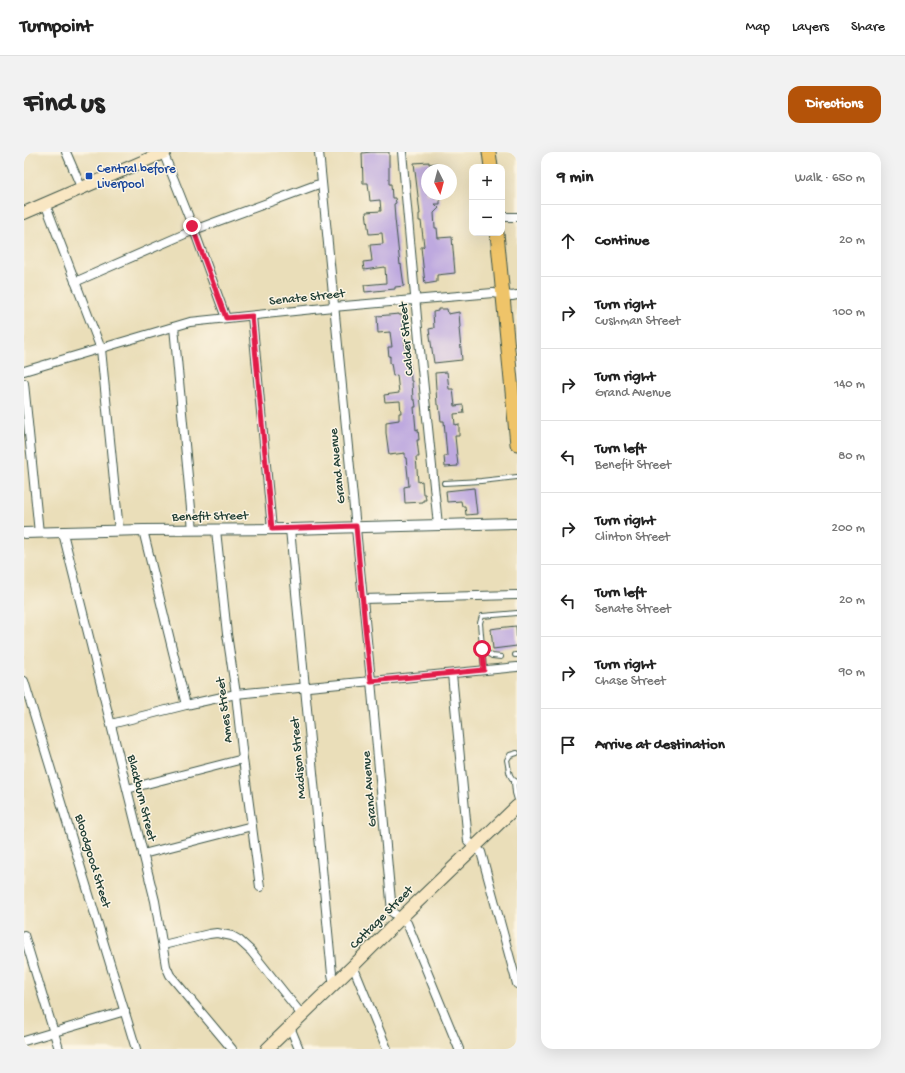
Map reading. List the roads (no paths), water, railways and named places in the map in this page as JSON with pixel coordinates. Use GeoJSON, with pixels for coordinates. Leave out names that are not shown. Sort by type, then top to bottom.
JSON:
{"type":"FeatureCollection","features":[{"type":"Feature","properties":{"kind":"main road"},"geometry":{"type":"LineString","coordinates":[[24,213],[164,152]]}},
{"type":"Feature","properties":{"kind":"main road"},"geometry":{"type":"LineString","coordinates":[[489,152],[491,164]]}},
{"type":"Feature","properties":{"kind":"main road"},"geometry":{"type":"LineString","coordinates":[[497,236],[502,294],[514,376],[517,444]]}},
{"type":"Feature","properties":{"kind":"main road","name":"Cottage Street"},"geometry":{"type":"LineString","coordinates":[[267,1049],[353,966],[400,918],[517,806]]}},
{"type":"Feature","properties":{"kind":"street"},"geometry":{"type":"LineString","coordinates":[[66,152],[81,187]]}},
{"type":"Feature","properties":{"kind":"street"},"geometry":{"type":"LineString","coordinates":[[164,152],[226,318]]}},
{"type":"Feature","properties":{"kind":"street","name":"Grand Avenue"},"geometry":{"type":"LineString","coordinates":[[319,152],[392,912],[407,923],[459,1049]]}},
{"type":"Feature","properties":{"kind":"street","name":"Calder Street"},"geometry":{"type":"LineString","coordinates":[[402,152],[438,524]]}},
{"type":"Feature","properties":{"kind":"street"},"geometry":{"type":"LineString","coordinates":[[75,282],[194,230],[322,184]]}},
{"type":"Feature","properties":{"kind":"street"},"geometry":{"type":"LineString","coordinates":[[45,203],[101,348],[119,531]]}},
{"type":"Feature","properties":{"kind":"street"},"geometry":{"type":"LineString","coordinates":[[505,218],[517,217]]}},
{"type":"Feature","properties":{"kind":"street","name":"Senate Street"},"geometry":{"type":"LineString","coordinates":[[24,371],[190,322],[334,307],[493,293],[517,296]]}},
{"type":"Feature","properties":{"kind":"street"},"geometry":{"type":"LineString","coordinates":[[252,316],[272,529]]}},
{"type":"Feature","properties":{"kind":"street"},"geometry":{"type":"LineString","coordinates":[[174,327],[192,530]]}},
{"type":"Feature","properties":{"kind":"street"},"geometry":{"type":"LineString","coordinates":[[24,383],[38,533]]}},
{"type":"Feature","properties":{"kind":"street","name":"Benefit Street"},"geometry":{"type":"LineString","coordinates":[[24,533],[143,530],[290,529],[356,526],[517,523]]}},
{"type":"Feature","properties":{"kind":"street","name":"Madison Street"},"geometry":{"type":"LineString","coordinates":[[290,529],[334,984]]}},
{"type":"Feature","properties":{"kind":"street"},"geometry":{"type":"LineString","coordinates":[[143,530],[186,705]]}},
{"type":"Feature","properties":{"kind":"street","name":"Ames Street"},"geometry":{"type":"LineString","coordinates":[[216,530],[227,634],[260,888]]}},
{"type":"Feature","properties":{"kind":"street","name":"Blackburn Street"},"geometry":{"type":"LineString","coordinates":[[63,533],[155,901],[166,966],[170,975],[232,1049]]}},
{"type":"Feature","properties":{"kind":"street"},"geometry":{"type":"LineString","coordinates":[[363,599],[517,595]]}},
{"type":"Feature","properties":{"kind":"street"},"geometry":{"type":"LineString","coordinates":[[111,724],[236,694],[517,667]]}},
{"type":"Feature","properties":{"kind":"street"},"geometry":{"type":"LineString","coordinates":[[452,674],[468,841],[481,852],[517,984]]}},
{"type":"Feature","properties":{"kind":"street","name":"Bloodgood Street"},"geometry":{"type":"LineString","coordinates":[[24,681],[136,1049]]}},
{"type":"Feature","properties":{"kind":"street"},"geometry":{"type":"LineString","coordinates":[[127,789],[243,759]]}},
{"type":"Feature","properties":{"kind":"street"},"geometry":{"type":"LineString","coordinates":[[143,854],[252,826]]}},
{"type":"Feature","properties":{"kind":"street"},"geometry":{"type":"LineString","coordinates":[[163,945],[217,932],[236,938],[246,945],[302,1015]]}},
{"type":"Feature","properties":{"kind":"street"},"geometry":{"type":"LineString","coordinates":[[24,935],[59,1049]]}},
{"type":"Feature","properties":{"kind":"street"},"geometry":{"type":"LineString","coordinates":[[353,966],[387,1049]]}},
{"type":"Feature","properties":{"kind":"street"},"geometry":{"type":"LineString","coordinates":[[24,1041],[124,1011]]}},
{"type":"Feature","properties":{"kind":"street"},"geometry":{"type":"LineString","coordinates":[[290,1027],[299,1049]]}},
{"type":"Feature","properties":{"kind":"lane"},"geometry":{"type":"LineString","coordinates":[[444,483],[517,477]]}},
{"type":"Feature","properties":{"kind":"lane"},"geometry":{"type":"LineString","coordinates":[[484,670],[480,623],[482,616],[517,613]]}},
{"type":"Feature","properties":{"kind":"lane"},"geometry":{"type":"LineString","coordinates":[[482,649],[492,656],[501,657]]}},
{"type":"Feature","properties":{"kind":"lane"},"geometry":{"type":"LineString","coordinates":[[517,753],[510,755],[507,760],[510,777],[516,782],[514,793],[517,800]]}},
{"type":"Feature","properties":{"kind":"place","name":"Central before Liverpool"},"geometry":{"type":"Point","coordinates":[89,176]}}]}
